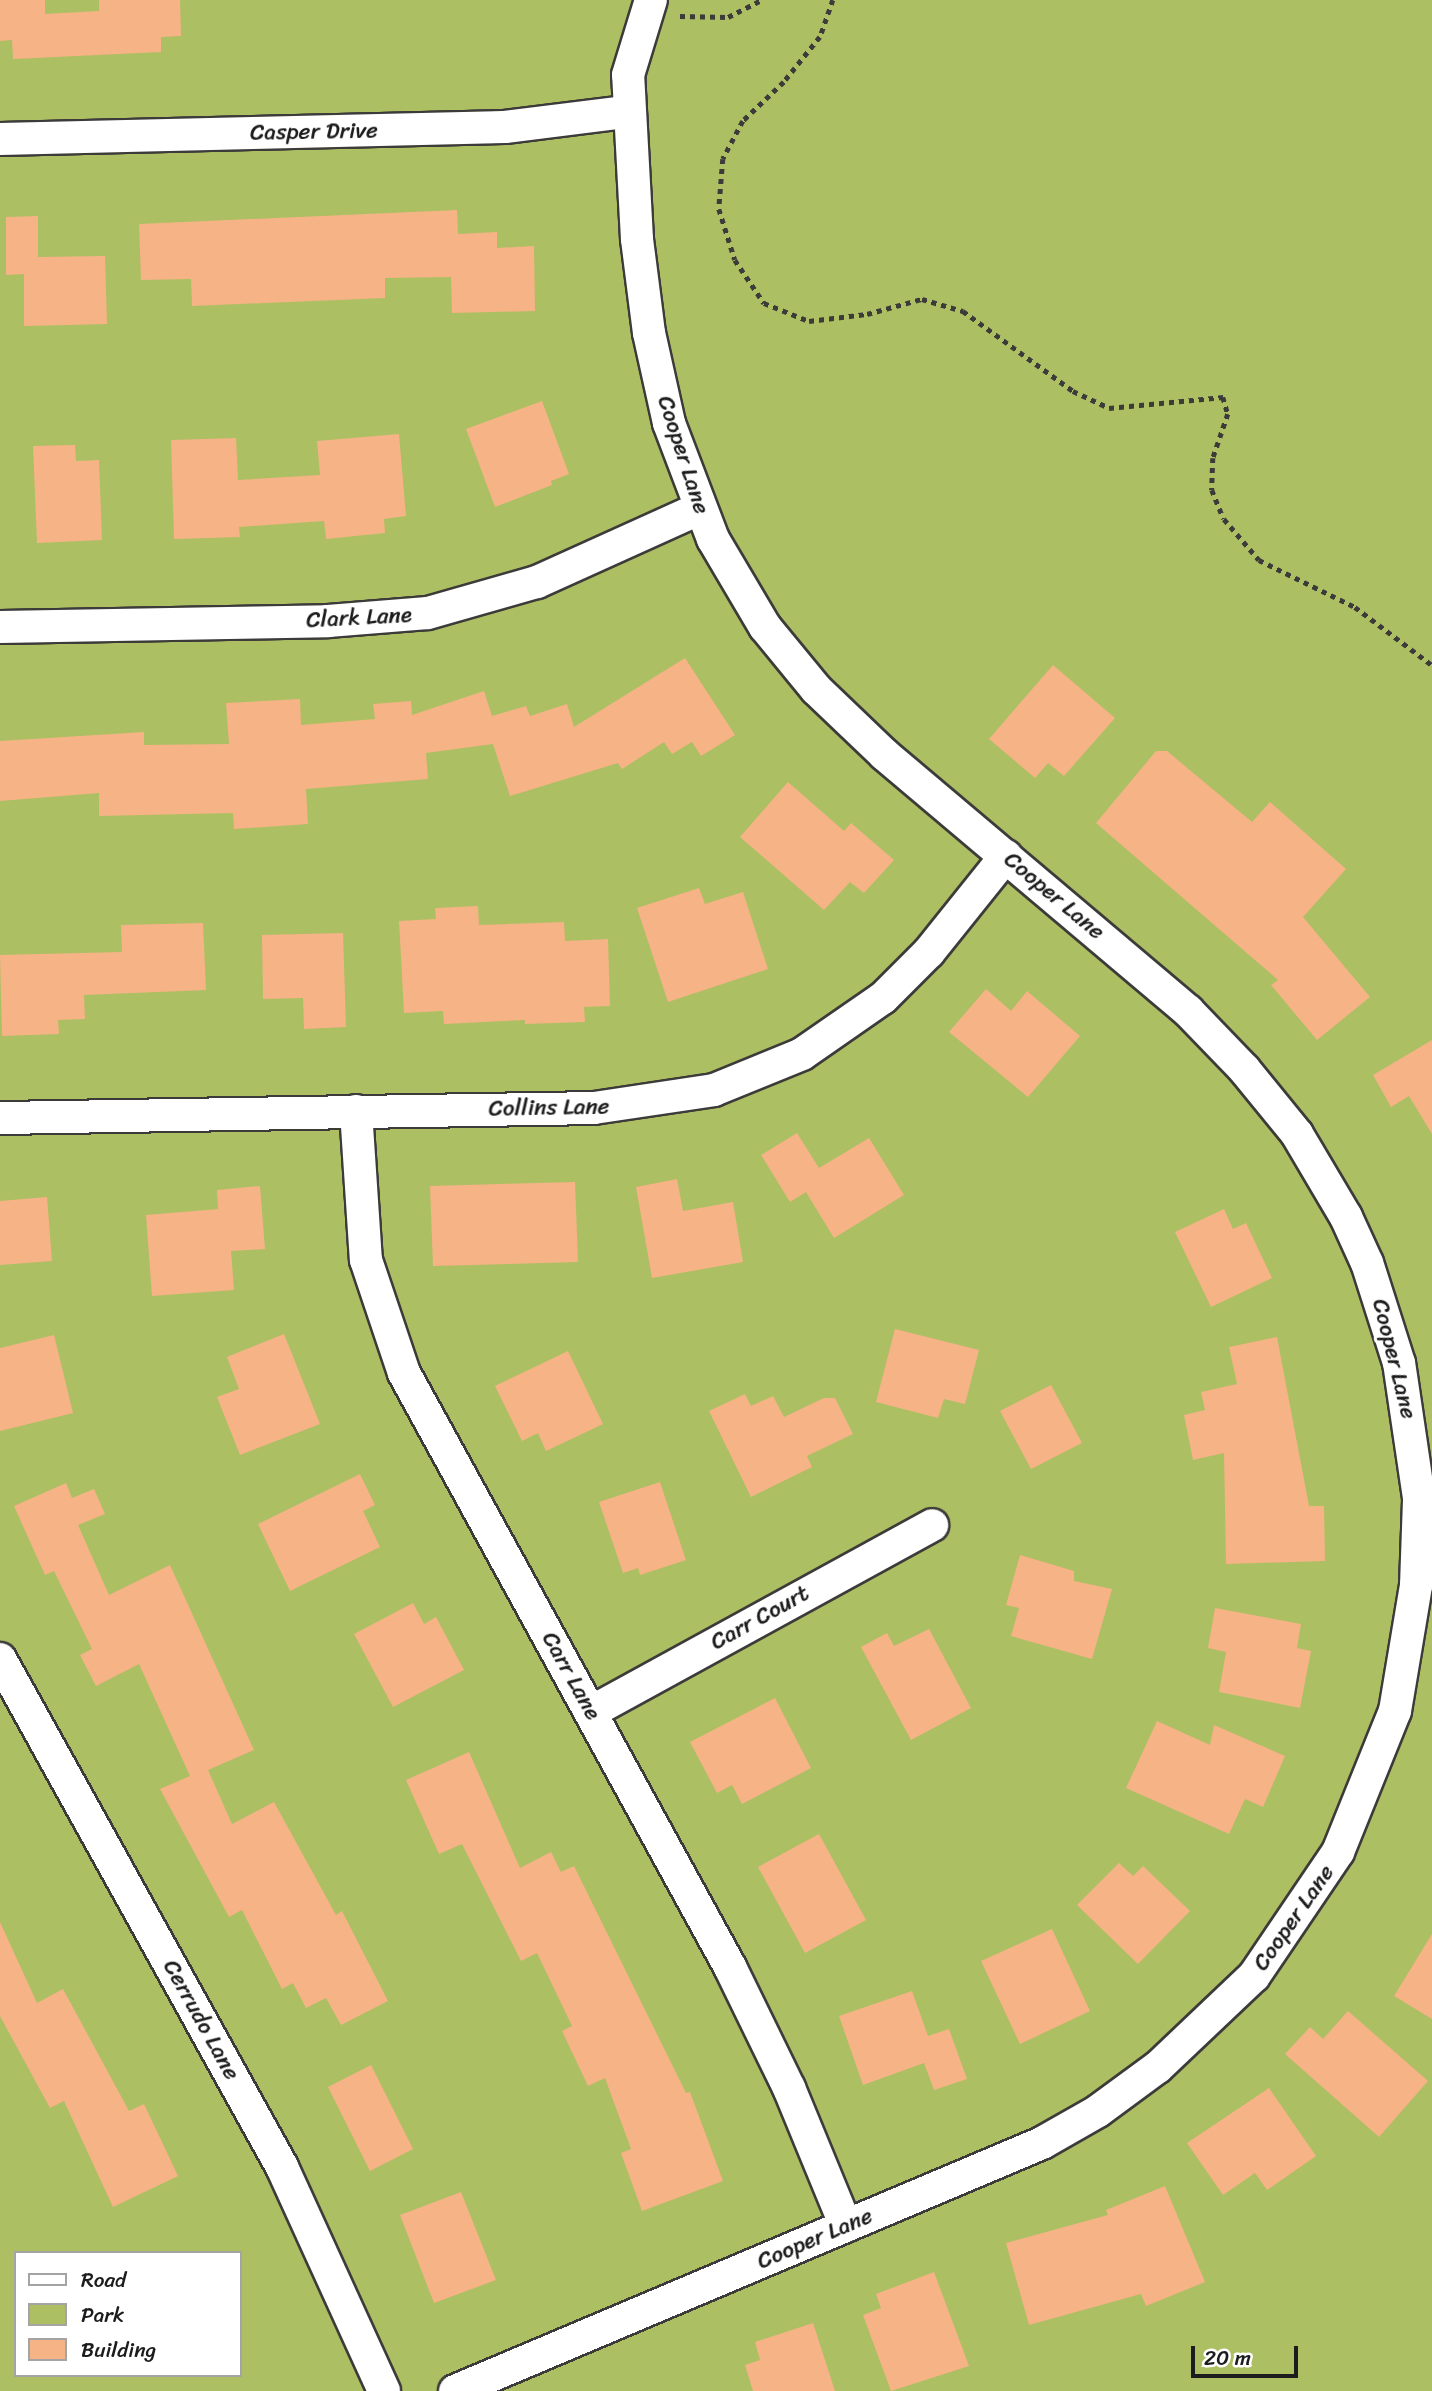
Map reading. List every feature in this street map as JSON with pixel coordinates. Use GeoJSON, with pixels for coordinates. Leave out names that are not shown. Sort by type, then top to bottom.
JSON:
{"type":"FeatureCollection","features":[{"type":"Feature","properties":{"kind":"street","name":"Cooper Lane"},"geometry":{"type":"LineString","coordinates":[[455,2391],[1042,2143],[1129,2090],[1231,2000],[1298,1917],[1356,1816],[1403,1680],[1419,1523],[1421,1413],[1399,1363],[1367,1263],[1346,1217],[1297,1134],[1244,1069],[1188,1011],[885,755],[816,689],[745,597],[699,509],[675,447],[649,333],[626,112],[631,58],[649,5]]}},
{"type":"Feature","properties":{"kind":"street","name":"Casper Drive"},"geometry":{"type":"LineString","coordinates":[[0,139],[494,128],[626,112]]}},
{"type":"Feature","properties":{"kind":"street","name":"Clark Lane"},"geometry":{"type":"LineString","coordinates":[[0,627],[328,621],[429,613],[537,582],[699,509]]}},
{"type":"Feature","properties":{"kind":"street","name":"Collins Lane"},"geometry":{"type":"LineString","coordinates":[[0,1118],[626,1106],[741,1082],[802,1054],[883,998],[929,952],[1006,856]]}},
{"type":"Feature","properties":{"kind":"street","name":"Carr Lane"},"geometry":{"type":"LineString","coordinates":[[356,1111],[363,1241],[385,1327],[414,1394],[730,1967],[789,2088],[846,2226]]}},
{"type":"Feature","properties":{"kind":"street","name":"Carr Court"},"geometry":{"type":"LineString","coordinates":[[591,1712],[932,1525]]}},
{"type":"Feature","properties":{"kind":"street","name":"Cerrudo Lane"},"geometry":{"type":"LineString","coordinates":[[0,1659],[282,2166],[384,2391]]}},
{"type":"Feature","properties":{"kind":"path"},"geometry":{"type":"LineString","coordinates":[[649,5],[709,19],[743,12],[762,0]]}},
{"type":"Feature","properties":{"kind":"path"},"geometry":{"type":"LineString","coordinates":[[833,0],[820,37],[784,82],[743,121],[723,159],[719,209],[735,260],[764,303],[809,321],[867,314],[922,299],[963,312],[1073,391],[1109,408],[1223,397],[1228,414],[1213,458],[1212,490],[1224,519],[1259,559],[1355,607],[1432,665]]}},
{"type":"Feature","properties":{"kind":"green space"},"geometry":{"type":"Polygon","coordinates":[[[0,0],[1432,0],[1432,2391],[0,2391],[0,0]]]}},
{"type":"Feature","properties":{"kind":"building"},"geometry":{"type":"Polygon","coordinates":[[[0,0],[45,0],[45,14],[99,11],[99,0],[180,0],[181,36],[161,37],[161,52],[13,59],[12,40],[0,41],[0,0]]]}},
{"type":"Feature","properties":{"kind":"building"},"geometry":{"type":"Polygon","coordinates":[[[457,210],[458,234],[497,232],[497,248],[534,246],[535,311],[452,313],[451,277],[385,278],[385,298],[192,306],[191,279],[141,280],[139,224],[457,210]]]}},
{"type":"Feature","properties":{"kind":"building"},"geometry":{"type":"Polygon","coordinates":[[[38,216],[38,257],[105,256],[107,324],[24,326],[24,274],[6,275],[6,217],[38,216]]]}},
{"type":"Feature","properties":{"kind":"building"},"geometry":{"type":"Polygon","coordinates":[[[542,401],[569,474],[551,481],[552,485],[495,507],[466,429],[542,401]]]}},
{"type":"Feature","properties":{"kind":"building"},"geometry":{"type":"Polygon","coordinates":[[[399,434],[406,516],[384,519],[385,533],[326,539],[324,521],[239,527],[240,537],[174,539],[171,440],[236,438],[238,480],[320,475],[317,441],[399,434]]]}},
{"type":"Feature","properties":{"kind":"building"},"geometry":{"type":"Polygon","coordinates":[[[75,445],[76,461],[99,460],[102,540],[37,543],[33,446],[75,445]]]}},
{"type":"Feature","properties":{"kind":"building"},"geometry":{"type":"Polygon","coordinates":[[[685,658],[735,735],[701,756],[692,742],[672,754],[664,742],[622,769],[618,763],[510,796],[493,744],[426,753],[428,779],[306,789],[308,824],[234,829],[233,813],[99,816],[99,793],[0,801],[0,741],[144,732],[144,745],[229,744],[226,703],[300,699],[301,725],[375,719],[373,704],[411,701],[412,715],[484,691],[492,716],[526,706],[530,716],[567,704],[574,727],[685,658]]]}},
{"type":"Feature","properties":{"kind":"building"},"geometry":{"type":"Polygon","coordinates":[[[1053,665],[1115,718],[1064,776],[1048,763],[1035,778],[989,739],[1053,665]]]}},
{"type":"Feature","properties":{"kind":"building"},"geometry":{"type":"Polygon","coordinates":[[[1156,751],[1167,751],[1252,822],[1270,802],[1346,869],[1303,917],[1370,997],[1317,1040],[1271,985],[1278,980],[1096,823],[1156,751]]]}},
{"type":"Feature","properties":{"kind":"building"},"geometry":{"type":"Polygon","coordinates":[[[788,782],[844,831],[851,823],[894,860],[864,893],[850,882],[824,910],[740,837],[788,782]]]}},
{"type":"Feature","properties":{"kind":"building"},"geometry":{"type":"Polygon","coordinates":[[[699,888],[705,904],[743,892],[768,969],[668,1002],[637,908],[699,888]]]}},
{"type":"Feature","properties":{"kind":"building"},"geometry":{"type":"Polygon","coordinates":[[[478,906],[479,925],[564,922],[565,941],[608,939],[610,1006],[584,1007],[585,1022],[525,1024],[525,1020],[444,1024],[443,1011],[404,1013],[399,921],[436,919],[435,908],[478,906]]]}},
{"type":"Feature","properties":{"kind":"building"},"geometry":{"type":"Polygon","coordinates":[[[203,923],[206,990],[84,995],[85,1019],[58,1020],[59,1034],[2,1036],[0,955],[122,952],[121,925],[203,923]]]}},
{"type":"Feature","properties":{"kind":"building"},"geometry":{"type":"Polygon","coordinates":[[[343,933],[346,1027],[304,1029],[303,998],[263,999],[262,935],[343,933]]]}},
{"type":"Feature","properties":{"kind":"building"},"geometry":{"type":"Polygon","coordinates":[[[986,989],[1011,1011],[1027,991],[1080,1036],[1028,1097],[949,1032],[986,989]]]}},
{"type":"Feature","properties":{"kind":"building"},"geometry":{"type":"Polygon","coordinates":[[[1432,1040],[1432,1134],[1409,1096],[1391,1107],[1373,1075],[1432,1040]]]}},
{"type":"Feature","properties":{"kind":"building"},"geometry":{"type":"Polygon","coordinates":[[[797,1133],[819,1168],[869,1138],[904,1195],[834,1238],[806,1192],[790,1202],[761,1155],[797,1133]]]}},
{"type":"Feature","properties":{"kind":"building"},"geometry":{"type":"Polygon","coordinates":[[[677,1179],[683,1211],[733,1202],[743,1262],[652,1278],[636,1187],[677,1179]]]}},
{"type":"Feature","properties":{"kind":"building"},"geometry":{"type":"Polygon","coordinates":[[[575,1182],[578,1262],[433,1266],[430,1186],[575,1182]]]}},
{"type":"Feature","properties":{"kind":"building"},"geometry":{"type":"Polygon","coordinates":[[[260,1186],[265,1249],[231,1251],[234,1290],[152,1296],[146,1215],[218,1209],[217,1190],[260,1186]]]}},
{"type":"Feature","properties":{"kind":"building"},"geometry":{"type":"Polygon","coordinates":[[[47,1197],[52,1261],[0,1265],[0,1201],[47,1197]]]}},
{"type":"Feature","properties":{"kind":"building"},"geometry":{"type":"Polygon","coordinates":[[[1224,1209],[1233,1229],[1246,1223],[1272,1278],[1211,1307],[1175,1232],[1224,1209]]]}},
{"type":"Feature","properties":{"kind":"building"},"geometry":{"type":"Polygon","coordinates":[[[895,1329],[979,1350],[965,1404],[944,1399],[938,1418],[876,1402],[895,1329]]]}},
{"type":"Feature","properties":{"kind":"building"},"geometry":{"type":"Polygon","coordinates":[[[284,1334],[320,1424],[240,1455],[217,1397],[239,1389],[227,1357],[284,1334]]]}},
{"type":"Feature","properties":{"kind":"building"},"geometry":{"type":"Polygon","coordinates":[[[54,1335],[73,1413],[0,1431],[0,1348],[54,1335]]]}},
{"type":"Feature","properties":{"kind":"building"},"geometry":{"type":"Polygon","coordinates":[[[1277,1337],[1309,1506],[1324,1506],[1325,1561],[1226,1564],[1224,1453],[1193,1460],[1184,1415],[1205,1410],[1201,1392],[1237,1384],[1229,1347],[1277,1337]]]}},
{"type":"Feature","properties":{"kind":"building"},"geometry":{"type":"Polygon","coordinates":[[[568,1351],[603,1424],[546,1451],[538,1433],[522,1441],[495,1386],[568,1351]]]}},
{"type":"Feature","properties":{"kind":"building"},"geometry":{"type":"Polygon","coordinates":[[[1051,1385],[1082,1443],[1031,1469],[1000,1411],[1051,1385]]]}},
{"type":"Feature","properties":{"kind":"building"},"geometry":{"type":"Polygon","coordinates":[[[745,1394],[751,1406],[773,1396],[784,1417],[824,1398],[835,1398],[853,1434],[807,1456],[812,1467],[751,1497],[709,1411],[745,1394]]]}},
{"type":"Feature","properties":{"kind":"building"},"geometry":{"type":"Polygon","coordinates":[[[360,1474],[375,1505],[363,1511],[380,1547],[290,1591],[258,1524],[360,1474]]]}},
{"type":"Feature","properties":{"kind":"building"},"geometry":{"type":"Polygon","coordinates":[[[660,1482],[686,1560],[640,1575],[638,1568],[623,1573],[599,1502],[660,1482]]]}},
{"type":"Feature","properties":{"kind":"building"},"geometry":{"type":"Polygon","coordinates":[[[66,1483],[72,1498],[94,1489],[105,1514],[78,1525],[109,1595],[170,1565],[254,1750],[208,1770],[232,1824],[274,1802],[336,1915],[342,1911],[388,2001],[341,2025],[326,1998],[306,2008],[293,1983],[282,1989],[242,1910],[229,1917],[160,1789],[190,1776],[139,1664],[96,1686],[80,1655],[92,1649],[54,1571],[45,1575],[14,1506],[66,1483]]]}},
{"type":"Feature","properties":{"kind":"building"},"geometry":{"type":"Polygon","coordinates":[[[1020,1555],[1074,1571],[1074,1581],[1112,1589],[1092,1659],[1011,1636],[1019,1608],[1006,1605],[1020,1555]]]}},
{"type":"Feature","properties":{"kind":"building"},"geometry":{"type":"Polygon","coordinates":[[[413,1603],[424,1624],[436,1617],[464,1670],[393,1707],[354,1634],[413,1603]]]}},
{"type":"Feature","properties":{"kind":"building"},"geometry":{"type":"Polygon","coordinates":[[[1215,1608],[1301,1624],[1297,1648],[1311,1651],[1300,1708],[1219,1692],[1226,1652],[1208,1648],[1215,1608]]]}},
{"type":"Feature","properties":{"kind":"building"},"geometry":{"type":"Polygon","coordinates":[[[929,1629],[971,1708],[911,1740],[861,1647],[887,1633],[894,1646],[929,1629]]]}},
{"type":"Feature","properties":{"kind":"building"},"geometry":{"type":"Polygon","coordinates":[[[775,1698],[811,1768],[742,1804],[732,1785],[717,1793],[690,1742],[775,1698]]]}},
{"type":"Feature","properties":{"kind":"building"},"geometry":{"type":"Polygon","coordinates":[[[1157,1721],[1210,1745],[1214,1725],[1285,1756],[1263,1807],[1245,1799],[1229,1834],[1126,1788],[1157,1721]]]}},
{"type":"Feature","properties":{"kind":"building"},"geometry":{"type":"Polygon","coordinates":[[[469,1752],[520,1868],[551,1852],[561,1872],[574,1866],[686,2093],[690,2092],[723,2181],[642,2211],[621,2153],[631,2149],[605,2078],[588,2086],[562,2031],[572,2026],[537,1953],[521,1961],[462,1844],[439,1854],[406,1780],[469,1752]]]}},
{"type":"Feature","properties":{"kind":"building"},"geometry":{"type":"Polygon","coordinates":[[[819,1834],[866,1920],[805,1953],[758,1867],[819,1834]]]}},
{"type":"Feature","properties":{"kind":"building"},"geometry":{"type":"Polygon","coordinates":[[[1119,1863],[1133,1876],[1143,1866],[1190,1911],[1138,1964],[1077,1905],[1119,1863]]]}},
{"type":"Feature","properties":{"kind":"building"},"geometry":{"type":"Polygon","coordinates":[[[0,1922],[37,2003],[63,1989],[129,2111],[144,2104],[178,2176],[113,2207],[64,2101],[50,2108],[0,2016],[0,1922]]]}},
{"type":"Feature","properties":{"kind":"building"},"geometry":{"type":"Polygon","coordinates":[[[1052,1929],[1090,2011],[1020,2044],[981,1961],[1052,1929]]]}},
{"type":"Feature","properties":{"kind":"building"},"geometry":{"type":"Polygon","coordinates":[[[1432,1934],[1432,2019],[1394,1996],[1432,1934]]]}},
{"type":"Feature","properties":{"kind":"building"},"geometry":{"type":"Polygon","coordinates":[[[912,1991],[928,2036],[949,2029],[967,2079],[934,2090],[924,2063],[863,2085],[839,2016],[912,1991]]]}},
{"type":"Feature","properties":{"kind":"building"},"geometry":{"type":"Polygon","coordinates":[[[1348,2011],[1428,2081],[1379,2137],[1285,2054],[1310,2027],[1323,2039],[1348,2011]]]}},
{"type":"Feature","properties":{"kind":"building"},"geometry":{"type":"Polygon","coordinates":[[[371,2065],[413,2149],[370,2171],[328,2087],[371,2065]]]}},
{"type":"Feature","properties":{"kind":"building"},"geometry":{"type":"Polygon","coordinates":[[[1269,2088],[1316,2156],[1267,2190],[1255,2173],[1223,2195],[1187,2143],[1269,2088]]]}},
{"type":"Feature","properties":{"kind":"building"},"geometry":{"type":"Polygon","coordinates":[[[1165,2186],[1205,2282],[1146,2306],[1141,2294],[1029,2325],[1006,2243],[1108,2215],[1106,2210],[1165,2186]]]}},
{"type":"Feature","properties":{"kind":"building"},"geometry":{"type":"Polygon","coordinates":[[[461,2192],[496,2280],[434,2303],[400,2215],[461,2192]]]}},
{"type":"Feature","properties":{"kind":"building"},"geometry":{"type":"Polygon","coordinates":[[[934,2272],[969,2366],[891,2391],[863,2315],[881,2308],[876,2294],[934,2272]]]}},
{"type":"Feature","properties":{"kind":"building"},"geometry":{"type":"Polygon","coordinates":[[[813,2323],[835,2391],[753,2391],[745,2365],[760,2360],[755,2342],[813,2323]]]}}]}
